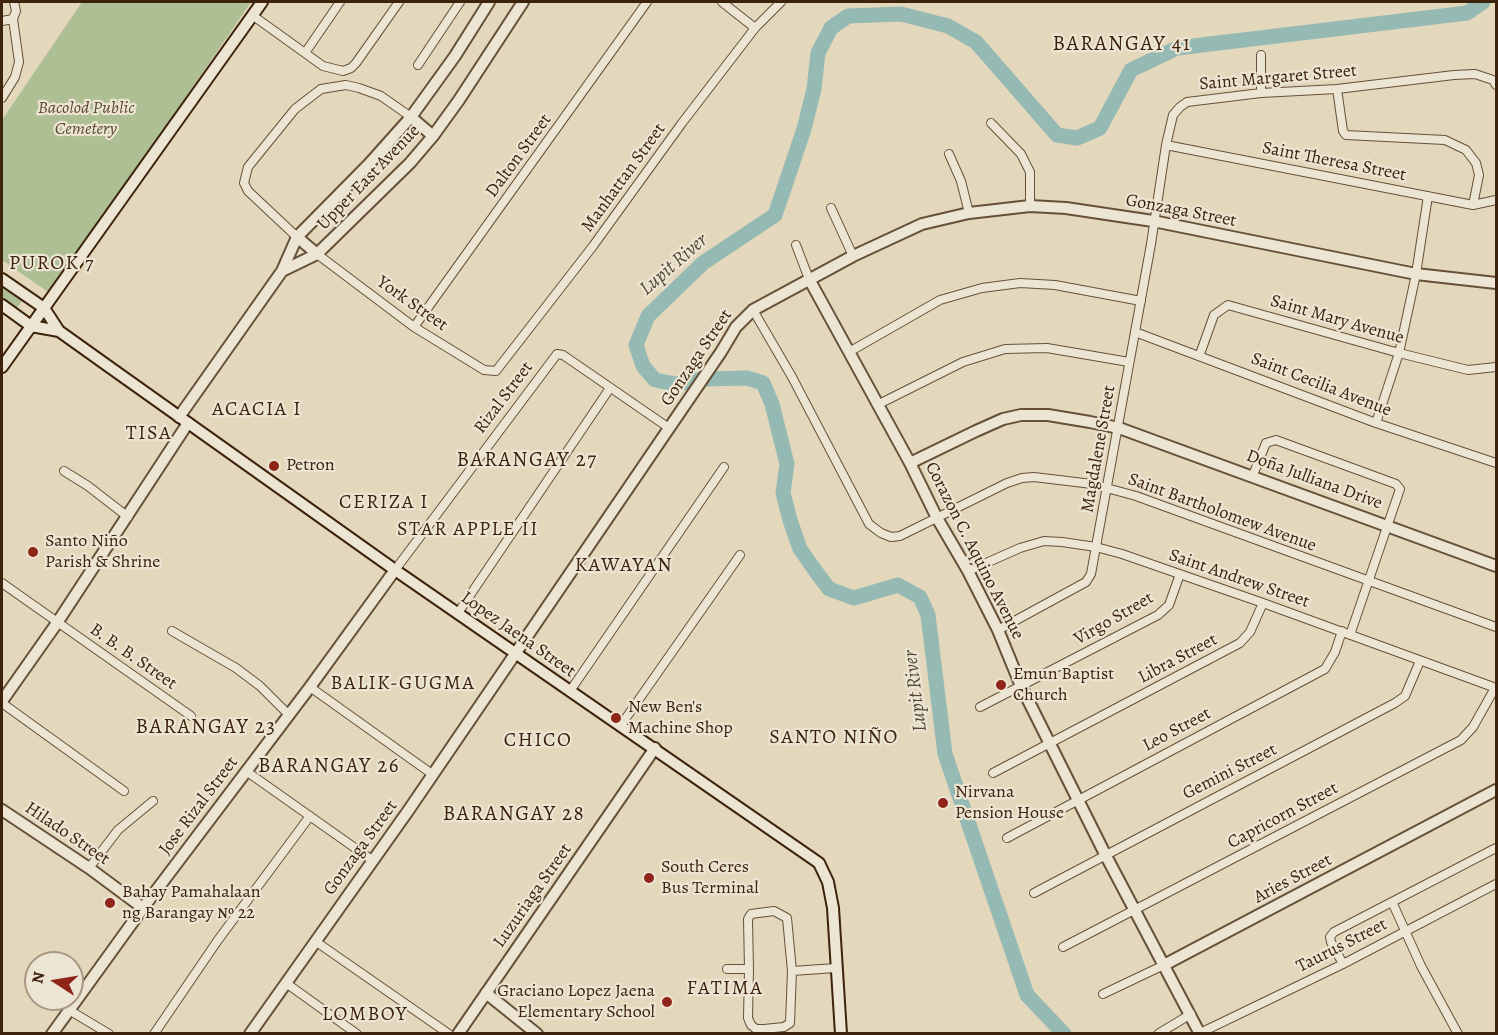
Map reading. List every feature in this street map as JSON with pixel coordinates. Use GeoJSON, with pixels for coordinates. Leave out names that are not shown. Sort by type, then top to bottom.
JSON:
{"type":"FeatureCollection","features":[{"type":"Feature","properties":{"kind":"street"},"geometry":{"type":"LineString","coordinates":[[2,98],[15,77],[19,62],[13,19],[16,11],[14,2]]}},
{"type":"Feature","properties":{"kind":"street"},"geometry":{"type":"LineString","coordinates":[[2,367],[262,2]]}},
{"type":"Feature","properties":{"kind":"street"},"geometry":{"type":"LineString","coordinates":[[305,53],[340,2]]}},
{"type":"Feature","properties":{"kind":"street"},"geometry":{"type":"LineString","coordinates":[[252,15],[323,66],[343,71],[351,68],[399,2]]}},
{"type":"Feature","properties":{"kind":"street"},"geometry":{"type":"LineString","coordinates":[[418,65],[460,2]]}},
{"type":"Feature","properties":{"kind":"street","name":"Upper East Avenue"},"geometry":{"type":"LineString","coordinates":[[2,702],[128,517],[184,420],[282,271],[297,237],[411,117],[450,63],[489,2]]}},
{"type":"Feature","properties":{"kind":"street","name":"Upper East Avenue"},"geometry":{"type":"LineString","coordinates":[[282,271],[317,254],[410,163],[434,136],[523,2]]}},
{"type":"Feature","properties":{"kind":"street","name":"Dalton Street"},"geometry":{"type":"LineString","coordinates":[[414,327],[647,2]]}},
{"type":"Feature","properties":{"kind":"street"},"geometry":{"type":"LineString","coordinates":[[722,2],[755,28]]}},
{"type":"Feature","properties":{"kind":"street","name":"Manhattan Street"},"geometry":{"type":"LineString","coordinates":[[492,372],[500,368],[755,28],[781,2]]}},
{"type":"Feature","properties":{"kind":"street"},"geometry":{"type":"LineString","coordinates":[[2,21],[13,19]]}},
{"type":"Feature","properties":{"kind":"street"},"geometry":{"type":"LineString","coordinates":[[1261,55],[1261,93]]}},
{"type":"Feature","properties":{"kind":"street","name":"Saint Margaret Street"},"geometry":{"type":"LineString","coordinates":[[1153,221],[1173,115],[1187,102],[1475,74],[1493,80],[1497,85]]}},
{"type":"Feature","properties":{"kind":"street"},"geometry":{"type":"LineString","coordinates":[[317,254],[248,191],[244,183],[248,167],[295,109],[321,89],[346,86],[359,88],[381,96],[434,136]]}},
{"type":"Feature","properties":{"kind":"street"},"geometry":{"type":"LineString","coordinates":[[1337,89],[1343,131],[1347,135],[1445,140],[1466,150],[1476,163],[1479,175],[1473,205]]}},
{"type":"Feature","properties":{"kind":"street"},"geometry":{"type":"LineString","coordinates":[[992,123],[1021,154],[1030,172],[1030,206]]}},
{"type":"Feature","properties":{"kind":"street","name":"Saint Theresa Street"},"geometry":{"type":"LineString","coordinates":[[1166,145],[1473,205],[1497,200]]}},
{"type":"Feature","properties":{"kind":"street"},"geometry":{"type":"LineString","coordinates":[[949,154],[961,181],[969,213]]}},
{"type":"Feature","properties":{"kind":"street"},"geometry":{"type":"LineString","coordinates":[[1376,423],[1399,353],[1416,274],[1428,196]]}},
{"type":"Feature","properties":{"kind":"street","name":"Gonzaga Street"},"geometry":{"type":"LineString","coordinates":[[250,1034],[408,811],[736,327],[753,310],[853,256],[922,224],[969,213],[1030,206],[1066,208],[1153,221],[1416,274],[1497,283]]}},
{"type":"Feature","properties":{"kind":"street"},"geometry":{"type":"LineString","coordinates":[[831,208],[853,256]]}},
{"type":"Feature","properties":{"kind":"street","name":"Magdalene Street"},"geometry":{"type":"LineString","coordinates":[[998,630],[1086,582],[1091,574],[1119,428],[1153,221]]}},
{"type":"Feature","properties":{"kind":"street"},"geometry":{"type":"LineString","coordinates":[[796,245],[809,279]]}},
{"type":"Feature","properties":{"kind":"street","name":"York Street"},"geometry":{"type":"LineString","coordinates":[[317,254],[414,327],[484,370],[492,372]]}},
{"type":"Feature","properties":{"kind":"street","name":"Lopez Jaena Street"},"geometry":{"type":"LineString","coordinates":[[2,279],[44,308],[59,331],[395,570],[819,863],[831,895],[841,1034]]}},
{"type":"Feature","properties":{"kind":"street","name":"Corazon C. Aquino Avenue"},"geometry":{"type":"LineString","coordinates":[[809,279],[937,518],[968,571],[998,630],[1021,687],[1105,854],[1200,1033]]}},
{"type":"Feature","properties":{"kind":"street"},"geometry":{"type":"LineString","coordinates":[[849,352],[940,300],[982,288],[1020,283],[1055,285],[1141,301]]}},
{"type":"Feature","properties":{"kind":"street","name":"Lopez Jaena Street"},"geometry":{"type":"LineString","coordinates":[[2,305],[31,326],[59,331]]}},
{"type":"Feature","properties":{"kind":"street","name":"Saint Mary Avenue"},"geometry":{"type":"LineString","coordinates":[[1200,354],[1214,315],[1228,305],[1468,370],[1497,367]]}},
{"type":"Feature","properties":{"kind":"street","name":"Saint Bartholomew Avenue"},"geometry":{"type":"LineString","coordinates":[[753,310],[792,377],[869,524],[881,533],[891,537],[910,532],[1007,483],[1022,478],[1034,477],[1092,483],[1136,496],[1497,627]]}},
{"type":"Feature","properties":{"kind":"street","name":"Saint Cecilia Avenue"},"geometry":{"type":"LineString","coordinates":[[1135,332],[1200,354],[1376,423],[1497,463]]}},
{"type":"Feature","properties":{"kind":"street"},"geometry":{"type":"LineString","coordinates":[[877,405],[963,362],[1005,349],[1047,348],[1129,362]]}},
{"type":"Feature","properties":{"kind":"street","name":"Rizal Street"},"geometry":{"type":"LineString","coordinates":[[395,570],[557,354],[562,355],[669,428]]}},
{"type":"Feature","properties":{"kind":"street"},"geometry":{"type":"LineString","coordinates":[[458,613],[610,388]]}},
{"type":"Feature","properties":{"kind":"street","name":"Doña Julliana Drive"},"geometry":{"type":"LineString","coordinates":[[910,464],[1003,419],[1021,415],[1048,415],[1119,428],[1497,566]]}},
{"type":"Feature","properties":{"kind":"street"},"geometry":{"type":"LineString","coordinates":[[1253,476],[1266,443],[1276,440],[1396,484],[1400,489],[1350,635]]}},
{"type":"Feature","properties":{"kind":"street"},"geometry":{"type":"LineString","coordinates":[[570,691],[724,467]]}},
{"type":"Feature","properties":{"kind":"street"},"geometry":{"type":"LineString","coordinates":[[64,471],[88,486],[128,517]]}},
{"type":"Feature","properties":{"kind":"street","name":"Saint Andrew Street"},"geometry":{"type":"LineString","coordinates":[[968,571],[1020,548],[1044,542],[1096,547],[1263,603],[1496,688]]}},
{"type":"Feature","properties":{"kind":"street"},"geometry":{"type":"LineString","coordinates":[[621,726],[740,555]]}},
{"type":"Feature","properties":{"kind":"street","name":"Jose Rizal Street"},"geometry":{"type":"LineString","coordinates":[[84,989],[395,570]]}},
{"type":"Feature","properties":{"kind":"street","name":"Virgo Street"},"geometry":{"type":"LineString","coordinates":[[980,707],[1158,615],[1168,605],[1180,574]]}},
{"type":"Feature","properties":{"kind":"street","name":"B. B. B. Street"},"geometry":{"type":"LineString","coordinates":[[2,584],[191,716]]}},
{"type":"Feature","properties":{"kind":"street","name":"Libra Street"},"geometry":{"type":"LineString","coordinates":[[993,773],[1240,643],[1250,632],[1263,603]]}},
{"type":"Feature","properties":{"kind":"street"},"geometry":{"type":"LineString","coordinates":[[172,631],[236,668],[260,686],[288,714]]}},
{"type":"Feature","properties":{"kind":"street","name":"Leo Street"},"geometry":{"type":"LineString","coordinates":[[1007,838],[1324,669],[1335,652],[1342,632]]}},
{"type":"Feature","properties":{"kind":"street","name":"Gemini Street"},"geometry":{"type":"LineString","coordinates":[[1034,893],[1395,704],[1405,696],[1420,661]]}},
{"type":"Feature","properties":{"kind":"street"},"geometry":{"type":"LineString","coordinates":[[310,687],[432,774]]}},
{"type":"Feature","properties":{"kind":"street","name":"Capricorn Street"},"geometry":{"type":"LineString","coordinates":[[1063,947],[1461,740],[1473,727],[1496,688]]}},
{"type":"Feature","properties":{"kind":"street"},"geometry":{"type":"LineString","coordinates":[[2,702],[124,791]]}},
{"type":"Feature","properties":{"kind":"street","name":"Luzuriaga Street"},"geometry":{"type":"LineString","coordinates":[[458,1034],[655,748]]}},
{"type":"Feature","properties":{"kind":"street"},"geometry":{"type":"LineString","coordinates":[[246,771],[372,860]]}},
{"type":"Feature","properties":{"kind":"street","name":"Aries Street"},"geometry":{"type":"LineString","coordinates":[[1103,994],[1164,965],[1497,790]]}},
{"type":"Feature","properties":{"kind":"street"},"geometry":{"type":"LineString","coordinates":[[89,868],[118,830],[153,801]]}},
{"type":"Feature","properties":{"kind":"street","name":"Hilado Street"},"geometry":{"type":"LineString","coordinates":[[2,810],[89,868],[143,908]]}},
{"type":"Feature","properties":{"kind":"street"},"geometry":{"type":"LineString","coordinates":[[154,1034],[218,940],[310,816]]}},
{"type":"Feature","properties":{"kind":"street"},"geometry":{"type":"LineString","coordinates":[[1343,964],[1330,937],[1334,932],[1393,904],[1497,848]]}},
{"type":"Feature","properties":{"kind":"street","name":"Taurus Street"},"geometry":{"type":"LineString","coordinates":[[1200,1033],[1343,964],[1497,884]]}},
{"type":"Feature","properties":{"kind":"street"},"geometry":{"type":"LineString","coordinates":[[1393,904],[1421,966],[1458,1034]]}},
{"type":"Feature","properties":{"kind":"street"},"geometry":{"type":"LineString","coordinates":[[774,911],[787,918],[792,971],[790,1023],[784,1027],[756,1029],[748,1018],[748,919],[751,914],[774,911]]}},
{"type":"Feature","properties":{"kind":"street"},"geometry":{"type":"LineString","coordinates":[[315,941],[449,1034]]}},
{"type":"Feature","properties":{"kind":"street"},"geometry":{"type":"LineString","coordinates":[[792,971],[836,968]]}},
{"type":"Feature","properties":{"kind":"street"},"geometry":{"type":"LineString","coordinates":[[727,969],[749,969]]}},
{"type":"Feature","properties":{"kind":"street"},"geometry":{"type":"LineString","coordinates":[[286,983],[357,1034]]}},
{"type":"Feature","properties":{"kind":"street"},"geometry":{"type":"LineString","coordinates":[[486,993],[537,1034]]}},
{"type":"Feature","properties":{"kind":"street","name":"Jose Rizal Street"},"geometry":{"type":"LineString","coordinates":[[52,1034],[68,1011]]}},
{"type":"Feature","properties":{"kind":"street"},"geometry":{"type":"LineString","coordinates":[[71,1011],[110,1034]]}},
{"type":"Feature","properties":{"kind":"street"},"geometry":{"type":"LineString","coordinates":[[1158,1034],[1191,1014]]}},
{"type":"Feature","properties":{"kind":"green space","name":"Bacolod Public Cemetery"},"geometry":{"type":"Polygon","coordinates":[[[82,2],[251,2],[51,294],[2,260],[2,120],[82,2]]]}},
{"type":"Feature","properties":{"kind":"green space"},"geometry":{"type":"Polygon","coordinates":[[[2,281],[25,297],[16,309],[2,299],[2,281]]]}},
{"type":"Feature","properties":{"kind":"waterway","name":"Lupit River"},"geometry":{"type":"LineString","coordinates":[[1064,1034],[1027,995],[945,754],[928,615],[920,597],[898,585],[854,598],[829,589],[817,573],[800,549],[790,520],[783,493],[787,464],[772,404],[763,383],[747,378],[704,379],[676,384],[655,380],[643,366],[636,345],[648,316],[703,263],[775,215],[804,129],[814,89],[818,53],[831,28],[848,16],[901,14],[948,26],[976,42],[1057,135],[1077,138],[1100,128],[1131,70],[1177,48],[1467,13],[1483,2]]}},
{"type":"Feature","properties":{"kind":"place","name":"Petron"},"geometry":{"type":"Point","coordinates":[274,466]}},
{"type":"Feature","properties":{"kind":"place","name":"Santo Niño Parish & Shrine"},"geometry":{"type":"Point","coordinates":[33,552]}},
{"type":"Feature","properties":{"kind":"place","name":"Emun Baptist Church"},"geometry":{"type":"Point","coordinates":[1001,685]}},
{"type":"Feature","properties":{"kind":"place","name":"New Ben's Machine Shop"},"geometry":{"type":"Point","coordinates":[616,718]}},
{"type":"Feature","properties":{"kind":"place","name":"Nirvana Pension House"},"geometry":{"type":"Point","coordinates":[943,803]}},
{"type":"Feature","properties":{"kind":"place","name":"South Ceres Bus Terminal"},"geometry":{"type":"Point","coordinates":[649,878]}},
{"type":"Feature","properties":{"kind":"place","name":"Bahay Pamahalaan ng Barangay № 22"},"geometry":{"type":"Point","coordinates":[110,903]}},
{"type":"Feature","properties":{"kind":"place","name":"Graciano Lopez Jaena Elementary School"},"geometry":{"type":"Point","coordinates":[667,1002]}},
{"type":"Feature","properties":{"kind":"district","name":"BARANGAY 41"},"geometry":{"type":"Point","coordinates":[1122,45]}},
{"type":"Feature","properties":{"kind":"district","name":"PUROK 7"},"geometry":{"type":"Point","coordinates":[52,264]}},
{"type":"Feature","properties":{"kind":"district","name":"ACACIA I"},"geometry":{"type":"Point","coordinates":[257,410]}},
{"type":"Feature","properties":{"kind":"district","name":"TISA"},"geometry":{"type":"Point","coordinates":[149,434]}},
{"type":"Feature","properties":{"kind":"district","name":"BARANGAY 27"},"geometry":{"type":"Point","coordinates":[527,461]}},
{"type":"Feature","properties":{"kind":"district","name":"CERIZA I"},"geometry":{"type":"Point","coordinates":[384,503]}},
{"type":"Feature","properties":{"kind":"district","name":"STAR APPLE II"},"geometry":{"type":"Point","coordinates":[468,530]}},
{"type":"Feature","properties":{"kind":"district","name":"KAWAYAN"},"geometry":{"type":"Point","coordinates":[624,566]}},
{"type":"Feature","properties":{"kind":"district","name":"BALIK-GUGMA"},"geometry":{"type":"Point","coordinates":[403,684]}},
{"type":"Feature","properties":{"kind":"district","name":"BARANGAY 23"},"geometry":{"type":"Point","coordinates":[206,728]}},
{"type":"Feature","properties":{"kind":"district","name":"SANTO NIÑO"},"geometry":{"type":"Point","coordinates":[834,738]}},
{"type":"Feature","properties":{"kind":"district","name":"CHICO"},"geometry":{"type":"Point","coordinates":[538,741]}},
{"type":"Feature","properties":{"kind":"district","name":"BARANGAY 26"},"geometry":{"type":"Point","coordinates":[329,767]}},
{"type":"Feature","properties":{"kind":"district","name":"BARANGAY 28"},"geometry":{"type":"Point","coordinates":[514,815]}},
{"type":"Feature","properties":{"kind":"district","name":"FATIMA"},"geometry":{"type":"Point","coordinates":[725,989]}},
{"type":"Feature","properties":{"kind":"district","name":"LOMBOY"},"geometry":{"type":"Point","coordinates":[365,1015]}}]}
